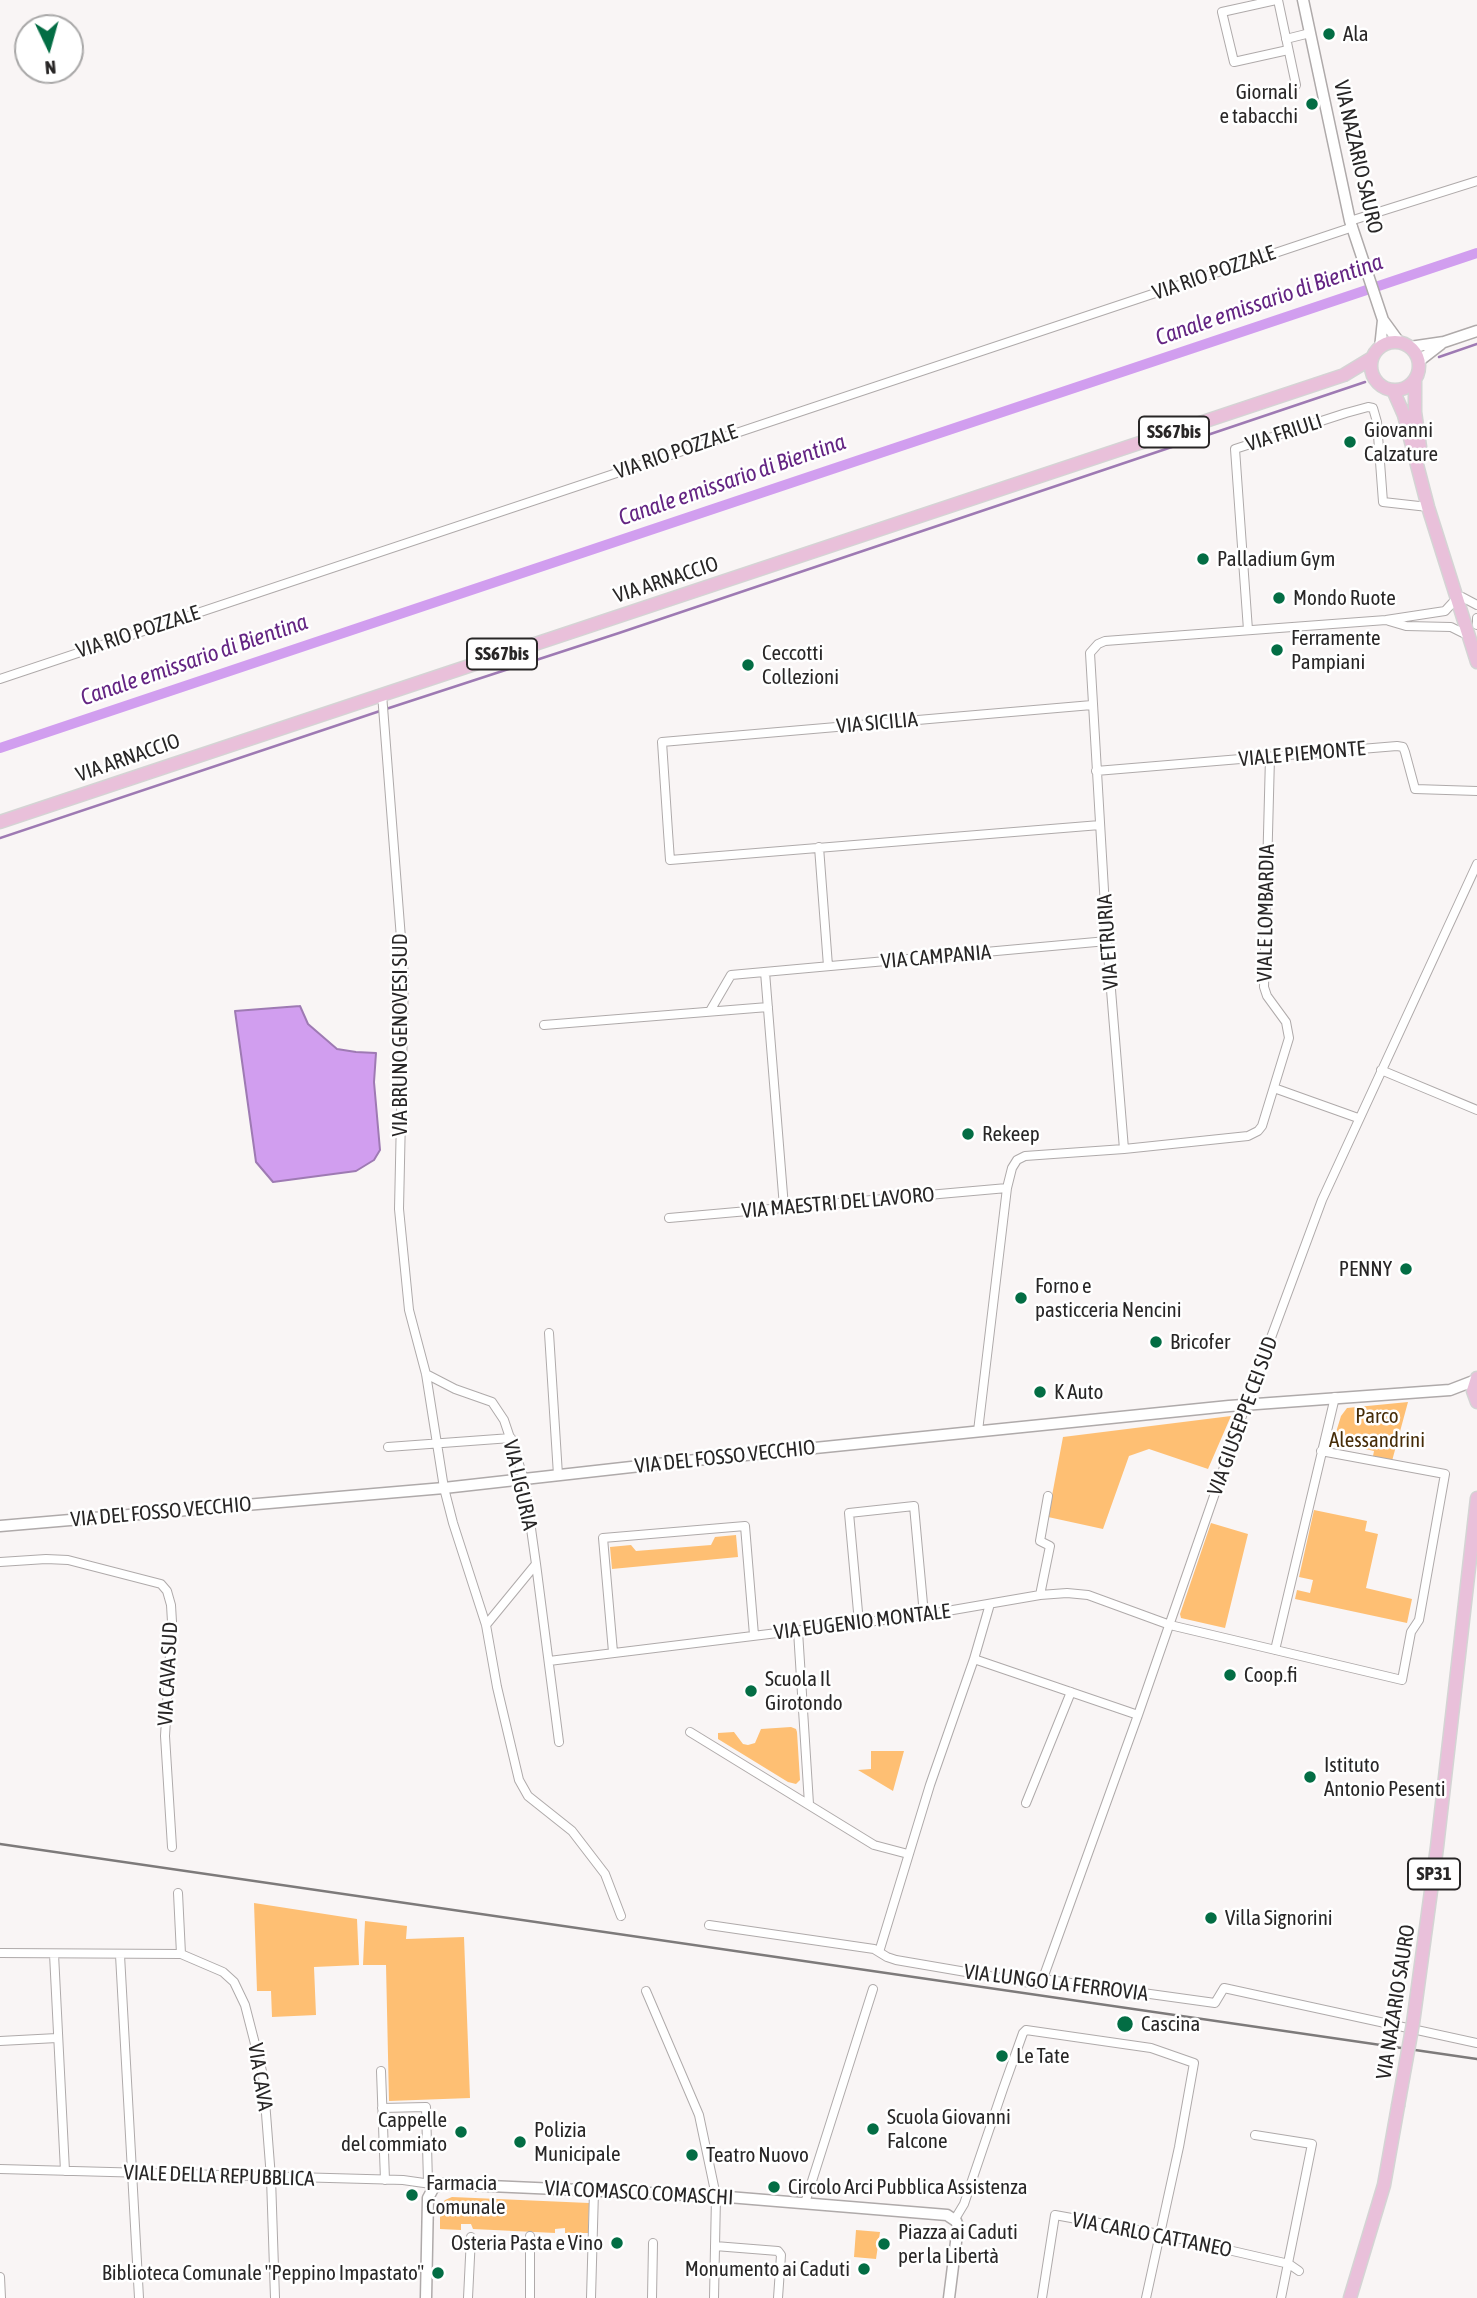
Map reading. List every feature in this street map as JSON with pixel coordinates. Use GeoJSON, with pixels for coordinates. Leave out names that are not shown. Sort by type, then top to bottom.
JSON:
{"type":"FeatureCollection","features":[{"type":"Feature","properties":{"kind":"main road","name":"SS67bis"},"geometry":{"type":"LineString","coordinates":[[1376,353],[1390,342],[1404,344]]}},
{"type":"Feature","properties":{"kind":"main road"},"geometry":{"type":"LineString","coordinates":[[1404,344],[1416,354],[1419,361],[1415,380],[1416,424],[1427,478],[1460,598]]}},
{"type":"Feature","properties":{"kind":"main road"},"geometry":{"type":"LineString","coordinates":[[1376,353],[1373,375],[1379,384],[1393,390],[1404,388],[1415,380]]}},
{"type":"Feature","properties":{"kind":"main road","name":"VIA ARNACCIO"},"geometry":{"type":"LineString","coordinates":[[0,821],[383,705],[1344,375],[1376,353]]}},
{"type":"Feature","properties":{"kind":"main road","name":"VIA ARNACCIO"},"geometry":{"type":"LineString","coordinates":[[1344,375],[1373,375]]}},
{"type":"Feature","properties":{"kind":"main road"},"geometry":{"type":"LineString","coordinates":[[1393,390],[1404,415],[1428,507],[1473,639],[1477,662]]}},
{"type":"Feature","properties":{"kind":"main road"},"geometry":{"type":"LineString","coordinates":[[1476,1379],[1473,1391],[1476,1400]]}},
{"type":"Feature","properties":{"kind":"main road","name":"VIA NAZARIO SAURO"},"geometry":{"type":"LineString","coordinates":[[1350,2298],[1384,2185],[1413,2023],[1434,1871],[1477,1498]]}},
{"type":"Feature","properties":{"kind":"street"},"geometry":{"type":"LineString","coordinates":[[1288,50],[1234,62],[1222,12],[1277,0],[1296,85]]}},
{"type":"Feature","properties":{"kind":"street","name":"VIA NAZARIO SAURO"},"geometry":{"type":"LineString","coordinates":[[1303,0],[1352,224],[1364,265],[1382,317],[1404,344]]}},
{"type":"Feature","properties":{"kind":"street"},"geometry":{"type":"LineString","coordinates":[[1286,39],[1310,33]]}},
{"type":"Feature","properties":{"kind":"street","name":"VIA RIO POZZALE"},"geometry":{"type":"LineString","coordinates":[[0,679],[1477,181]]}},
{"type":"Feature","properties":{"kind":"street","name":"VIA NAZARIO SAURO"},"geometry":{"type":"LineString","coordinates":[[1376,353],[1382,317]]}},
{"type":"Feature","properties":{"kind":"street","name":"SS67bis"},"geometry":{"type":"LineString","coordinates":[[1404,344],[1444,342],[1477,331]]}},
{"type":"Feature","properties":{"kind":"street","name":"SS67bis"},"geometry":{"type":"LineString","coordinates":[[1419,361],[1444,342]]}},
{"type":"Feature","properties":{"kind":"street","name":"VIA FRIULI"},"geometry":{"type":"LineString","coordinates":[[1248,630],[1235,449],[1368,407],[1373,408],[1383,502],[1428,507]]}},
{"type":"Feature","properties":{"kind":"street"},"geometry":{"type":"LineString","coordinates":[[1460,598],[1477,605]]}},
{"type":"Feature","properties":{"kind":"street","name":"VIA ETRURIA"},"geometry":{"type":"LineString","coordinates":[[1124,1149],[1107,941],[1090,653],[1105,641],[1386,620],[1445,611],[1460,598]]}},
{"type":"Feature","properties":{"kind":"street"},"geometry":{"type":"LineString","coordinates":[[1477,618],[1477,625]]}},
{"type":"Feature","properties":{"kind":"street","name":"VIA ETRURIA"},"geometry":{"type":"LineString","coordinates":[[1386,620],[1406,626],[1451,627],[1473,639]]}},
{"type":"Feature","properties":{"kind":"street","name":"VIA BRUNO GENOVESI SUD"},"geometry":{"type":"LineString","coordinates":[[383,705],[404,977],[399,1209],[409,1310],[426,1374],[444,1488]]}},
{"type":"Feature","properties":{"kind":"street","name":"VIA SICILIA"},"geometry":{"type":"LineString","coordinates":[[819,847],[670,860],[662,742],[1092,705]]}},
{"type":"Feature","properties":{"kind":"street","name":"VIALE PIEMONTE"},"geometry":{"type":"LineString","coordinates":[[1096,771],[1403,747],[1415,789],[1477,791]]}},
{"type":"Feature","properties":{"kind":"street","name":"VIALE LOMBARDIA"},"geometry":{"type":"LineString","coordinates":[[1124,1149],[1254,1134],[1262,1126],[1289,1038],[1286,1023],[1267,996],[1264,987],[1270,757]]}},
{"type":"Feature","properties":{"kind":"street"},"geometry":{"type":"LineString","coordinates":[[828,966],[819,847],[1100,825]]}},
{"type":"Feature","properties":{"kind":"street","name":"VIA GIUSEPPE CEI SUD"},"geometry":{"type":"LineString","coordinates":[[1042,1981],[1239,1424],[1322,1200],[1477,864]]}},
{"type":"Feature","properties":{"kind":"street","name":"VIA CAMPANIA"},"geometry":{"type":"LineString","coordinates":[[710,1012],[731,975],[1107,941]]}},
{"type":"Feature","properties":{"kind":"street"},"geometry":{"type":"LineString","coordinates":[[765,972],[784,1208]]}},
{"type":"Feature","properties":{"kind":"street"},"geometry":{"type":"LineString","coordinates":[[544,1025],[768,1007]]}},
{"type":"Feature","properties":{"kind":"street"},"geometry":{"type":"LineString","coordinates":[[1381,1070],[1477,1110]]}},
{"type":"Feature","properties":{"kind":"street"},"geometry":{"type":"LineString","coordinates":[[1274,1088],[1358,1118]]}},
{"type":"Feature","properties":{"kind":"street"},"geometry":{"type":"LineString","coordinates":[[978,1431],[1007,1188],[1012,1168],[1020,1157],[1124,1149]]}},
{"type":"Feature","properties":{"kind":"street","name":"VIA MAESTRI DEL LAVORO"},"geometry":{"type":"LineString","coordinates":[[668,1218],[1007,1188]]}},
{"type":"Feature","properties":{"kind":"street"},"geometry":{"type":"LineString","coordinates":[[549,1333],[558,1475]]}},
{"type":"Feature","properties":{"kind":"street","name":"VIA LIGURIA"},"geometry":{"type":"LineString","coordinates":[[426,1374],[492,1402],[503,1420],[524,1479],[537,1564]]}},
{"type":"Feature","properties":{"kind":"street","name":"VIA DEL FOSSO VECCHIO"},"geometry":{"type":"LineString","coordinates":[[0,1527],[444,1488],[1248,1404],[1450,1390],[1476,1379]]}},
{"type":"Feature","properties":{"kind":"street","name":"VIA DEL FOSSO VECCHIO"},"geometry":{"type":"LineString","coordinates":[[1450,1390],[1476,1400]]}},
{"type":"Feature","properties":{"kind":"street"},"geometry":{"type":"LineString","coordinates":[[1275,1650],[1335,1397]]}},
{"type":"Feature","properties":{"kind":"street"},"geometry":{"type":"LineString","coordinates":[[388,1447],[511,1438]]}},
{"type":"Feature","properties":{"kind":"street","name":"VIA EUGENIO MONTALE"},"geometry":{"type":"LineString","coordinates":[[549,1661],[924,1615],[1067,1592],[1088,1595],[1170,1625],[1402,1679],[1412,1632],[1419,1619],[1445,1474],[1321,1451]]}},
{"type":"Feature","properties":{"kind":"street"},"geometry":{"type":"LineString","coordinates":[[444,1488],[486,1625],[511,1754],[522,1787],[533,1801],[566,1825],[580,1842],[604,1874],[621,1916]]}},
{"type":"Feature","properties":{"kind":"street"},"geometry":{"type":"LineString","coordinates":[[1040,1595],[1050,1546],[1040,1541],[1048,1496]]}},
{"type":"Feature","properties":{"kind":"street"},"geometry":{"type":"LineString","coordinates":[[859,1623],[849,1513],[914,1506],[924,1615]]}},
{"type":"Feature","properties":{"kind":"street"},"geometry":{"type":"LineString","coordinates":[[613,1652],[603,1538],[745,1526],[754,1635]]}},
{"type":"Feature","properties":{"kind":"street","name":"VIA CAVA SUD"},"geometry":{"type":"LineString","coordinates":[[0,1562],[68,1560],[161,1584],[166,1591],[171,1605],[172,1622],[165,1736],[172,1847]]}},
{"type":"Feature","properties":{"kind":"street"},"geometry":{"type":"LineString","coordinates":[[486,1625],[537,1564]]}},
{"type":"Feature","properties":{"kind":"street"},"geometry":{"type":"LineString","coordinates":[[537,1564],[559,1742]]}},
{"type":"Feature","properties":{"kind":"street"},"geometry":{"type":"LineString","coordinates":[[879,1952],[930,1785],[974,1659],[990,1604]]}},
{"type":"Feature","properties":{"kind":"street"},"geometry":{"type":"LineString","coordinates":[[798,1631],[809,1804]]}},
{"type":"Feature","properties":{"kind":"street"},"geometry":{"type":"LineString","coordinates":[[974,1659],[1138,1715]]}},
{"type":"Feature","properties":{"kind":"street"},"geometry":{"type":"LineString","coordinates":[[1026,1803],[1071,1692]]}},
{"type":"Feature","properties":{"kind":"street"},"geometry":{"type":"LineString","coordinates":[[690,1732],[874,1844],[908,1854]]}},
{"type":"Feature","properties":{"kind":"street"},"geometry":{"type":"LineString","coordinates":[[0,1954],[181,1954],[178,1893]]}},
{"type":"Feature","properties":{"kind":"street","name":"VIA LUNGO LA FERROVIA"},"geometry":{"type":"LineString","coordinates":[[709,1925],[874,1949],[896,1960],[1036,1984],[1042,1981],[1215,2003],[1224,1988],[1477,2043]]}},
{"type":"Feature","properties":{"kind":"street"},"geometry":{"type":"LineString","coordinates":[[54,1954],[65,2171]]}},
{"type":"Feature","properties":{"kind":"street","name":"VIA CAVA"},"geometry":{"type":"LineString","coordinates":[[181,1954],[222,1972],[234,1982],[263,2075],[271,2178],[275,2298]]}},
{"type":"Feature","properties":{"kind":"street"},"geometry":{"type":"LineString","coordinates":[[120,1955],[139,2298]]}},
{"type":"Feature","properties":{"kind":"street"},"geometry":{"type":"LineString","coordinates":[[806,2203],[873,1989]]}},
{"type":"Feature","properties":{"kind":"street"},"geometry":{"type":"LineString","coordinates":[[646,1991],[695,2102],[716,2196],[715,2298]]}},
{"type":"Feature","properties":{"kind":"street"},"geometry":{"type":"LineString","coordinates":[[949,2298],[958,2226],[955,2219],[964,2204],[1026,2030],[1151,2048],[1194,2063],[1179,2147],[1146,2298]]}},
{"type":"Feature","properties":{"kind":"street"},"geometry":{"type":"LineString","coordinates":[[0,2040],[57,2038]]}},
{"type":"Feature","properties":{"kind":"street"},"geometry":{"type":"LineString","coordinates":[[381,2071],[384,2180]]}},
{"type":"Feature","properties":{"kind":"street"},"geometry":{"type":"LineString","coordinates":[[382,2108],[426,2107],[433,2184],[428,2198],[426,2298]]}},
{"type":"Feature","properties":{"kind":"street"},"geometry":{"type":"LineString","coordinates":[[1255,2135],[1312,2144],[1281,2298]]}},
{"type":"Feature","properties":{"kind":"street","name":"VIALE DELLA REPUBBLICA"},"geometry":{"type":"LineString","coordinates":[[0,2169],[384,2180],[433,2184]]}},
{"type":"Feature","properties":{"kind":"street","name":"VIA COMASCO COMASCHI"},"geometry":{"type":"LineString","coordinates":[[433,2184],[716,2196],[947,2215],[955,2219]]}},
{"type":"Feature","properties":{"kind":"street"},"geometry":{"type":"LineString","coordinates":[[591,2298],[594,2191]]}},
{"type":"Feature","properties":{"kind":"street","name":"VIA CARLO CATTANEO"},"geometry":{"type":"LineString","coordinates":[[1042,2298],[1055,2215],[1159,2234],[1289,2264],[1299,2271]]}},
{"type":"Feature","properties":{"kind":"street"},"geometry":{"type":"LineString","coordinates":[[530,2236],[530,2298]]}},
{"type":"Feature","properties":{"kind":"street"},"geometry":{"type":"LineString","coordinates":[[468,2298],[471,2237]]}},
{"type":"Feature","properties":{"kind":"street"},"geometry":{"type":"LineString","coordinates":[[652,2298],[653,2243]]}},
{"type":"Feature","properties":{"kind":"street"},"geometry":{"type":"LineString","coordinates":[[715,2246],[778,2251],[778,2298]]}},
{"type":"Feature","properties":{"kind":"street"},"geometry":{"type":"LineString","coordinates":[[0,2277],[1,2298]]}},
{"type":"Feature","properties":{"kind":"green space","name":"Parco Alessandrini"},"geometry":{"type":"Polygon","coordinates":[[[1408,1402],[1392,1461],[1373,1456],[1374,1451],[1333,1442],[1341,1416],[1347,1408],[1408,1402]]]}},
{"type":"Feature","properties":{"kind":"green space"},"geometry":{"type":"Polygon","coordinates":[[[1231,1416],[1208,1469],[1149,1449],[1129,1456],[1103,1529],[1048,1517],[1063,1437],[1231,1416]]]}},
{"type":"Feature","properties":{"kind":"green space"},"geometry":{"type":"Polygon","coordinates":[[[1314,1510],[1367,1521],[1365,1531],[1378,1534],[1366,1588],[1412,1599],[1407,1623],[1295,1599],[1297,1590],[1310,1593],[1313,1580],[1299,1577],[1314,1510]]]}},
{"type":"Feature","properties":{"kind":"green space"},"geometry":{"type":"Polygon","coordinates":[[[1211,1523],[1248,1534],[1225,1628],[1181,1618],[1180,1614],[1211,1523]]]}},
{"type":"Feature","properties":{"kind":"green space"},"geometry":{"type":"Polygon","coordinates":[[[736,1535],[738,1557],[612,1569],[610,1547],[631,1545],[636,1551],[711,1545],[715,1537],[736,1535]]]}},
{"type":"Feature","properties":{"kind":"green space"},"geometry":{"type":"Polygon","coordinates":[[[791,1727],[797,1732],[800,1780],[796,1784],[788,1782],[718,1739],[718,1733],[734,1732],[743,1744],[748,1745],[755,1743],[761,1729],[791,1727]]]}},
{"type":"Feature","properties":{"kind":"green space"},"geometry":{"type":"Polygon","coordinates":[[[871,1751],[904,1751],[893,1791],[858,1770],[871,1769],[871,1751]]]}},
{"type":"Feature","properties":{"kind":"green space"},"geometry":{"type":"Polygon","coordinates":[[[254,1903],[357,1919],[359,1965],[314,1967],[316,2015],[272,2017],[271,1991],[257,1991],[254,1903]]]}},
{"type":"Feature","properties":{"kind":"green space"},"geometry":{"type":"Polygon","coordinates":[[[365,1921],[407,1926],[406,1939],[464,1937],[470,2098],[389,2101],[386,1965],[363,1965],[365,1921]]]}},
{"type":"Feature","properties":{"kind":"green space"},"geometry":{"type":"Polygon","coordinates":[[[452,2197],[589,2203],[588,2233],[565,2233],[565,2228],[555,2229],[555,2233],[473,2229],[471,2224],[461,2224],[461,2230],[440,2229],[440,2206],[452,2197]]]}},
{"type":"Feature","properties":{"kind":"green space"},"geometry":{"type":"Polygon","coordinates":[[[856,2230],[880,2232],[876,2259],[854,2257],[856,2230]]]}},
{"type":"Feature","properties":{"kind":"shaded area"},"geometry":{"type":"Polygon","coordinates":[[[300,1006],[308,1024],[337,1049],[376,1053],[374,1082],[380,1150],[374,1160],[356,1171],[273,1182],[256,1162],[235,1011],[300,1006]]]}},
{"type":"Feature","properties":{"kind":"waterway","name":"Canale emissario di Bientina"},"geometry":{"type":"LineString","coordinates":[[0,748],[1477,253]]}},
{"type":"Feature","properties":{"kind":"waterway"},"geometry":{"type":"LineString","coordinates":[[1439,357],[1477,344]]}},
{"type":"Feature","properties":{"kind":"waterway"},"geometry":{"type":"LineString","coordinates":[[386,709],[1365,382]]}},
{"type":"Feature","properties":{"kind":"waterway"},"geometry":{"type":"LineString","coordinates":[[0,838],[380,711]]}},
{"type":"Feature","properties":{"kind":"railway"},"geometry":{"type":"LineString","coordinates":[[0,1844],[1477,2059]]}},
{"type":"Feature","properties":{"kind":"place","name":"Ala"},"geometry":{"type":"Point","coordinates":[1329,34]}},
{"type":"Feature","properties":{"kind":"place","name":"Giornali e tabacchi"},"geometry":{"type":"Point","coordinates":[1312,104]}},
{"type":"Feature","properties":{"kind":"place","name":"Giovanni Calzature"},"geometry":{"type":"Point","coordinates":[1350,442]}},
{"type":"Feature","properties":{"kind":"place","name":"Palladium Gym"},"geometry":{"type":"Point","coordinates":[1203,559]}},
{"type":"Feature","properties":{"kind":"place","name":"Mondo Ruote"},"geometry":{"type":"Point","coordinates":[1279,598]}},
{"type":"Feature","properties":{"kind":"place","name":"Ferramente Pampiani"},"geometry":{"type":"Point","coordinates":[1277,650]}},
{"type":"Feature","properties":{"kind":"place","name":"Ceccotti Collezioni"},"geometry":{"type":"Point","coordinates":[748,665]}},
{"type":"Feature","properties":{"kind":"place","name":"Rekeep"},"geometry":{"type":"Point","coordinates":[968,1134]}},
{"type":"Feature","properties":{"kind":"place","name":"PENNY"},"geometry":{"type":"Point","coordinates":[1406,1269]}},
{"type":"Feature","properties":{"kind":"place","name":"Forno e pasticceria Nencini"},"geometry":{"type":"Point","coordinates":[1021,1298]}},
{"type":"Feature","properties":{"kind":"place","name":"Bricofer"},"geometry":{"type":"Point","coordinates":[1156,1342]}},
{"type":"Feature","properties":{"kind":"place","name":"K Auto"},"geometry":{"type":"Point","coordinates":[1040,1392]}},
{"type":"Feature","properties":{"kind":"place","name":"Coop.fi"},"geometry":{"type":"Point","coordinates":[1230,1675]}},
{"type":"Feature","properties":{"kind":"place","name":"Scuola Il Girotondo"},"geometry":{"type":"Point","coordinates":[751,1691]}},
{"type":"Feature","properties":{"kind":"place","name":"Istituto Antonio Pesenti"},"geometry":{"type":"Point","coordinates":[1310,1777]}},
{"type":"Feature","properties":{"kind":"place","name":"Villa Signorini"},"geometry":{"type":"Point","coordinates":[1211,1918]}},
{"type":"Feature","properties":{"kind":"place","name":"Cascina"},"geometry":{"type":"Point","coordinates":[1125,2024]}},
{"type":"Feature","properties":{"kind":"place","name":"Le Tate"},"geometry":{"type":"Point","coordinates":[1002,2056]}},
{"type":"Feature","properties":{"kind":"place","name":"Scuola Giovanni Falcone"},"geometry":{"type":"Point","coordinates":[873,2129]}},
{"type":"Feature","properties":{"kind":"place","name":"Cappelle del commiato"},"geometry":{"type":"Point","coordinates":[461,2132]}},
{"type":"Feature","properties":{"kind":"place","name":"Polizia Municipale"},"geometry":{"type":"Point","coordinates":[520,2142]}},
{"type":"Feature","properties":{"kind":"place","name":"Teatro Nuovo"},"geometry":{"type":"Point","coordinates":[692,2155]}},
{"type":"Feature","properties":{"kind":"place","name":"Circolo Arci Pubblica Assistenza"},"geometry":{"type":"Point","coordinates":[774,2187]}},
{"type":"Feature","properties":{"kind":"place","name":"Farmacia Comunale"},"geometry":{"type":"Point","coordinates":[412,2195]}},
{"type":"Feature","properties":{"kind":"place","name":"Osteria Pasta e Vino"},"geometry":{"type":"Point","coordinates":[617,2243]}},
{"type":"Feature","properties":{"kind":"place","name":"Piazza ai Caduti per la Libertà"},"geometry":{"type":"Point","coordinates":[884,2244]}},
{"type":"Feature","properties":{"kind":"place","name":"Monumento ai Caduti"},"geometry":{"type":"Point","coordinates":[864,2269]}},
{"type":"Feature","properties":{"kind":"place","name":"Biblioteca Comunale \"Peppino Impastato\""},"geometry":{"type":"Point","coordinates":[438,2273]}}]}
